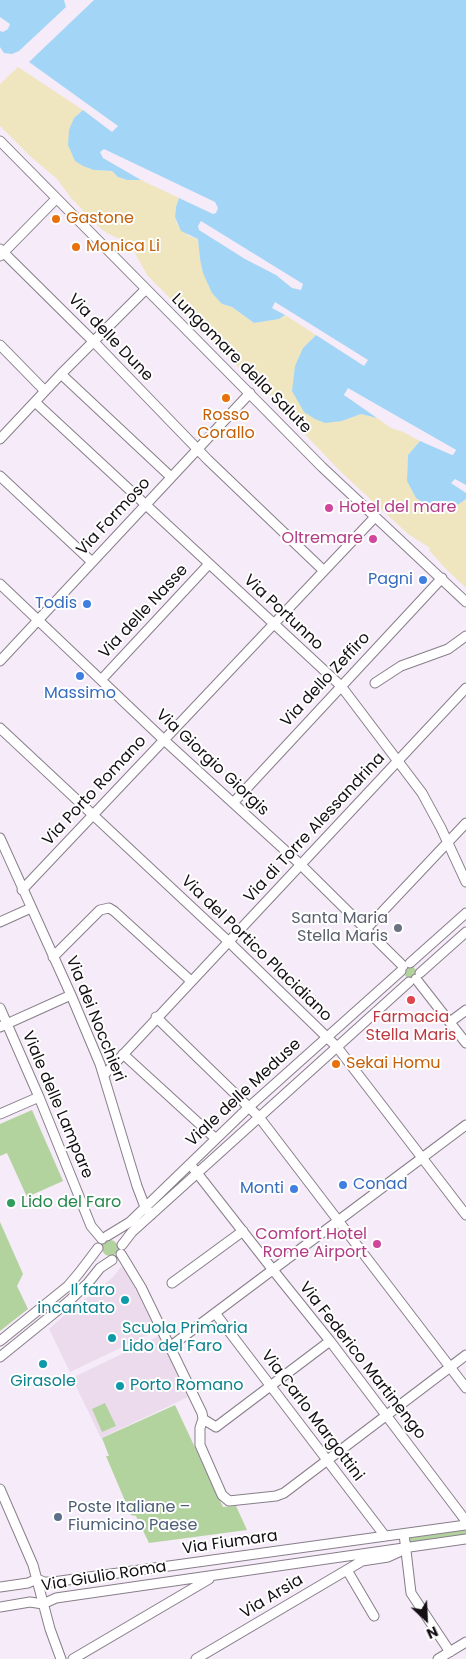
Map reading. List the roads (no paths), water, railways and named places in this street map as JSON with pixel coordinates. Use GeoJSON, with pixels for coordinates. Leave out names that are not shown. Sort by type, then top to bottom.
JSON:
{"type":"FeatureCollection","features":[{"type":"Feature","properties":{"kind":"street","name":"Lungomare della Salute"},"geometry":{"type":"LineString","coordinates":[[0,141],[322,467],[466,602]]}},
{"type":"Feature","properties":{"kind":"street"},"geometry":{"type":"LineString","coordinates":[[1,253],[56,199]]}},
{"type":"Feature","properties":{"kind":"street","name":"Via delle Dune"},"geometry":{"type":"LineString","coordinates":[[1,253],[94,342],[197,449],[323,570]]}},
{"type":"Feature","properties":{"kind":"street"},"geometry":{"type":"LineString","coordinates":[[0,439],[61,374],[146,289]]}},
{"type":"Feature","properties":{"kind":"street"},"geometry":{"type":"LineString","coordinates":[[0,345],[45,391]]}},
{"type":"Feature","properties":{"kind":"street"},"geometry":{"type":"LineString","coordinates":[[61,374],[171,478]]}},
{"type":"Feature","properties":{"kind":"street","name":"Via Formoso"},"geometry":{"type":"LineString","coordinates":[[0,661],[250,394]]}},
{"type":"Feature","properties":{"kind":"street","name":"Via Portunno"},"geometry":{"type":"LineString","coordinates":[[35,402],[341,686],[399,760],[426,799],[466,882]]}},
{"type":"Feature","properties":{"kind":"street"},"geometry":{"type":"LineString","coordinates":[[0,424],[8,431]]}},
{"type":"Feature","properties":{"kind":"street"},"geometry":{"type":"LineString","coordinates":[[0,476],[92,562]]}},
{"type":"Feature","properties":{"kind":"street","name":"Via Porto Romano"},"geometry":{"type":"LineString","coordinates":[[22,890],[375,517]]}},
{"type":"Feature","properties":{"kind":"street","name":"Via delle Nasse"},"geometry":{"type":"LineString","coordinates":[[101,680],[209,564]]}},
{"type":"Feature","properties":{"kind":"street","name":"Via dello Zeffiro"},"geometry":{"type":"LineString","coordinates":[[234,803],[442,578]]}},
{"type":"Feature","properties":{"kind":"street","name":"Via Giorgio Giorgis"},"geometry":{"type":"LineString","coordinates":[[0,584],[164,740],[300,864],[404,967]]}},
{"type":"Feature","properties":{"kind":"street"},"geometry":{"type":"LineString","coordinates":[[375,683],[401,666],[448,649],[466,636]]}},
{"type":"Feature","properties":{"kind":"street","name":"Via di Torre Alessandrina"},"geometry":{"type":"LineString","coordinates":[[104,1075],[156,1017],[466,688]]}},
{"type":"Feature","properties":{"kind":"street","name":"Via del Portico Placidiano"},"geometry":{"type":"LineString","coordinates":[[0,728],[337,1047],[466,1215]]}},
{"type":"Feature","properties":{"kind":"street"},"geometry":{"type":"LineString","coordinates":[[366,929],[465,825]]}},
{"type":"Feature","properties":{"kind":"street","name":"Via dei Nocchieri"},"geometry":{"type":"LineString","coordinates":[[0,838],[71,995],[104,1075],[136,1183],[150,1215]]}},
{"type":"Feature","properties":{"kind":"street"},"geometry":{"type":"LineString","coordinates":[[0,922],[31,908]]}},
{"type":"Feature","properties":{"kind":"street"},"geometry":{"type":"LineString","coordinates":[[53,957],[98,912],[107,908],[112,910],[191,982]]}},
{"type":"Feature","properties":{"kind":"street","name":"Viale delle Meduse"},"geometry":{"type":"LineString","coordinates":[[105,1238],[128,1225],[249,1107],[466,913]]}},
{"type":"Feature","properties":{"kind":"street","name":"Viale delle Meduse"},"geometry":{"type":"LineString","coordinates":[[121,1250],[129,1234],[466,932]]}},
{"type":"Feature","properties":{"kind":"street"},"geometry":{"type":"LineString","coordinates":[[415,978],[403,979],[404,967],[417,966],[415,978],[466,1043]]}},
{"type":"Feature","properties":{"kind":"street"},"geometry":{"type":"LineString","coordinates":[[4,1026],[71,995]]}},
{"type":"Feature","properties":{"kind":"street","name":"Viale delle Lampare"},"geometry":{"type":"LineString","coordinates":[[0,1008],[4,1026],[39,1097],[91,1226],[105,1238]]}},
{"type":"Feature","properties":{"kind":"street"},"geometry":{"type":"LineString","coordinates":[[450,1022],[466,1010]]}},
{"type":"Feature","properties":{"kind":"street"},"geometry":{"type":"LineString","coordinates":[[156,1017],[259,1117],[466,1388]]}},
{"type":"Feature","properties":{"kind":"street"},"geometry":{"type":"LineString","coordinates":[[123,1054],[216,1139]]}},
{"type":"Feature","properties":{"kind":"street"},"geometry":{"type":"LineString","coordinates":[[0,1114],[39,1097]]}},
{"type":"Feature","properties":{"kind":"street"},"geometry":{"type":"LineString","coordinates":[[171,1346],[466,1125]]}},
{"type":"Feature","properties":{"kind":"street","name":"Via Federico Martinengo"},"geometry":{"type":"LineString","coordinates":[[190,1164],[330,1341],[466,1523]]}},
{"type":"Feature","properties":{"kind":"street"},"geometry":{"type":"LineString","coordinates":[[172,1283],[243,1231]]}},
{"type":"Feature","properties":{"kind":"street"},"geometry":{"type":"LineString","coordinates":[[0,1341],[65,1289],[80,1273],[105,1238],[115,1237],[171,1346],[202,1413],[200,1444],[222,1495],[230,1501],[276,1496],[284,1492],[466,1355]]}},
{"type":"Feature","properties":{"kind":"street"},"geometry":{"type":"LineString","coordinates":[[98,1248],[104,1259],[112,1260]]}},
{"type":"Feature","properties":{"kind":"street"},"geometry":{"type":"LineString","coordinates":[[0,1358],[69,1301],[88,1283],[100,1268],[112,1260],[121,1250]]}},
{"type":"Feature","properties":{"kind":"street","name":"Via Carlo Margottini"},"geometry":{"type":"LineString","coordinates":[[215,1313],[385,1536]]}},
{"type":"Feature","properties":{"kind":"street"},"geometry":{"type":"LineString","coordinates":[[199,1439],[330,1341]]}},
{"type":"Feature","properties":{"kind":"street"},"geometry":{"type":"LineString","coordinates":[[203,1418],[216,1427]]}},
{"type":"Feature","properties":{"kind":"street"},"geometry":{"type":"LineString","coordinates":[[0,1489],[31,1560],[51,1634],[61,1659]]}},
{"type":"Feature","properties":{"kind":"street","name":"Via Fiumara"},"geometry":{"type":"LineString","coordinates":[[0,1587],[37,1579],[44,1582],[53,1582],[404,1534],[466,1523]]}},
{"type":"Feature","properties":{"kind":"street"},"geometry":{"type":"LineString","coordinates":[[404,1534],[411,1593],[450,1652]]}},
{"type":"Feature","properties":{"kind":"street","name":"Via Arsia"},"geometry":{"type":"LineString","coordinates":[[196,1659],[347,1570],[362,1557],[466,1539]]}},
{"type":"Feature","properties":{"kind":"street","name":"Via Giulio Roma"},"geometry":{"type":"LineString","coordinates":[[0,1607],[28,1602],[43,1604],[56,1598],[362,1557]]}},
{"type":"Feature","properties":{"kind":"street"},"geometry":{"type":"LineString","coordinates":[[347,1570],[374,1616]]}},
{"type":"Feature","properties":{"kind":"street"},"geometry":{"type":"LineString","coordinates":[[74,1659],[214,1576]]}},
{"type":"Feature","properties":{"kind":"street"},"geometry":{"type":"LineString","coordinates":[[438,1659],[466,1642]]}},
{"type":"Feature","properties":{"kind":"water"},"geometry":{"type":"Polygon","coordinates":[[[0,0],[64,0],[66,7],[19,51],[12,54],[4,53],[0,47],[0,31],[3,32],[8,29],[10,24],[0,17],[0,0]]]}},
{"type":"Feature","properties":{"kind":"water"},"geometry":{"type":"Polygon","coordinates":[[[94,0],[466,0],[466,485],[455,479],[451,483],[466,493],[466,499],[459,504],[444,509],[430,507],[416,498],[407,481],[408,455],[420,441],[452,455],[456,450],[348,389],[344,395],[377,418],[361,414],[342,421],[325,423],[304,412],[292,391],[295,366],[303,348],[316,335],[364,366],[368,360],[275,302],[272,308],[285,315],[279,319],[254,323],[232,307],[222,304],[212,293],[203,273],[198,239],[181,231],[175,217],[179,198],[213,214],[216,213],[218,208],[215,202],[104,149],[100,152],[103,158],[141,180],[127,180],[118,177],[112,171],[94,170],[75,161],[68,145],[69,130],[74,118],[83,110],[112,132],[118,126],[29,62],[94,0]],[[201,221],[198,226],[199,230],[245,259],[276,275],[292,288],[301,290],[303,284],[201,221]]]}},
{"type":"Feature","properties":{"kind":"place","name":"Gastone"},"geometry":{"type":"Point","coordinates":[56,219]}},
{"type":"Feature","properties":{"kind":"place","name":"Monica Li"},"geometry":{"type":"Point","coordinates":[76,247]}},
{"type":"Feature","properties":{"kind":"place","name":"Rosso Corallo"},"geometry":{"type":"Point","coordinates":[226,398]}},
{"type":"Feature","properties":{"kind":"place","name":"Hotel del mare"},"geometry":{"type":"Point","coordinates":[329,508]}},
{"type":"Feature","properties":{"kind":"place","name":"Oltremare"},"geometry":{"type":"Point","coordinates":[373,539]}},
{"type":"Feature","properties":{"kind":"place","name":"Pagni"},"geometry":{"type":"Point","coordinates":[423,580]}},
{"type":"Feature","properties":{"kind":"place","name":"Todis"},"geometry":{"type":"Point","coordinates":[87,604]}},
{"type":"Feature","properties":{"kind":"place","name":"Massimo"},"geometry":{"type":"Point","coordinates":[80,676]}},
{"type":"Feature","properties":{"kind":"place","name":"Santa Maria Stella Maris"},"geometry":{"type":"Point","coordinates":[398,928]}},
{"type":"Feature","properties":{"kind":"place","name":"Farmacia Stella Maris"},"geometry":{"type":"Point","coordinates":[411,1000]}},
{"type":"Feature","properties":{"kind":"place","name":"Sekai Homu"},"geometry":{"type":"Point","coordinates":[336,1064]}},
{"type":"Feature","properties":{"kind":"place","name":"Conad"},"geometry":{"type":"Point","coordinates":[343,1185]}},
{"type":"Feature","properties":{"kind":"place","name":"Monti"},"geometry":{"type":"Point","coordinates":[294,1189]}},
{"type":"Feature","properties":{"kind":"place","name":"Lido del Faro"},"geometry":{"type":"Point","coordinates":[11,1203]}},
{"type":"Feature","properties":{"kind":"place","name":"Comfort Hotel Rome Airport"},"geometry":{"type":"Point","coordinates":[377,1244]}},
{"type":"Feature","properties":{"kind":"place","name":"Il faro incantato"},"geometry":{"type":"Point","coordinates":[125,1300]}},
{"type":"Feature","properties":{"kind":"place","name":"Scuola Primaria Lido del Faro"},"geometry":{"type":"Point","coordinates":[112,1338]}},
{"type":"Feature","properties":{"kind":"place","name":"Girasole"},"geometry":{"type":"Point","coordinates":[43,1364]}},
{"type":"Feature","properties":{"kind":"place","name":"Porto Romano"},"geometry":{"type":"Point","coordinates":[120,1386]}},
{"type":"Feature","properties":{"kind":"place","name":"Poste Italiane – Fiumicino Paese"},"geometry":{"type":"Point","coordinates":[58,1517]}}]}
